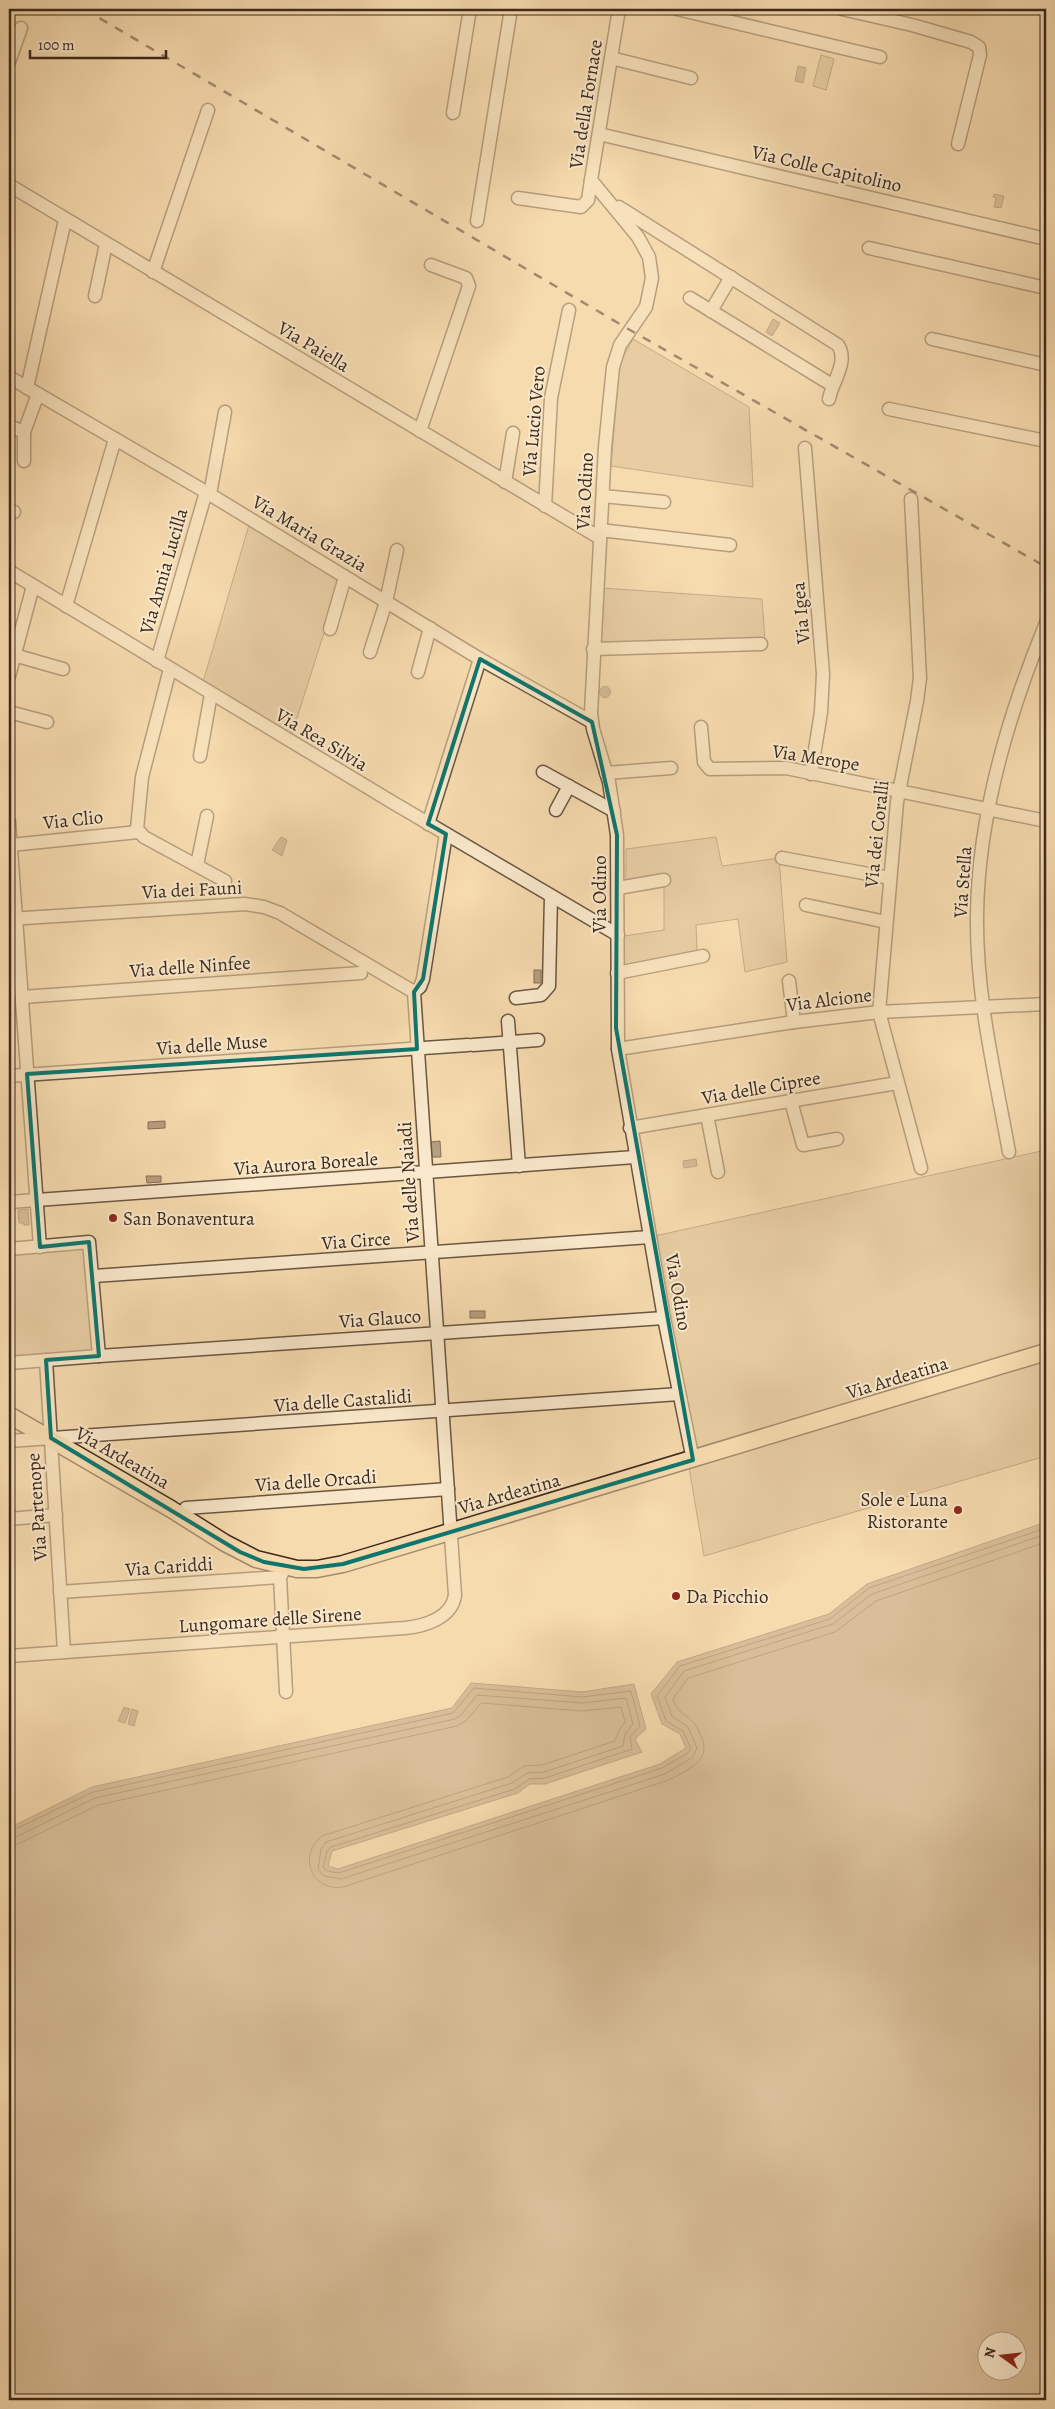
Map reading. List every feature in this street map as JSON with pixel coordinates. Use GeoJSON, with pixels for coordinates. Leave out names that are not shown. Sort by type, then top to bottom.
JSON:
{"type":"FeatureCollection","features":[{"type":"Feature","properties":{"kind":"main road","name":"Via Ardeatina"},"geometry":{"type":"LineString","coordinates":[[9,1416],[51,1438],[240,1552],[264,1562],[283,1573],[335,1566],[693,1460],[1046,1352]]}},
{"type":"Feature","properties":{"kind":"street"},"geometry":{"type":"LineString","coordinates":[[453,113],[470,9]]}},
{"type":"Feature","properties":{"kind":"street"},"geometry":{"type":"LineString","coordinates":[[477,221],[511,9]]}},
{"type":"Feature","properties":{"kind":"street","name":"Via della Fornace"},"geometry":{"type":"LineString","coordinates":[[619,9],[591,180],[638,237],[647,252],[652,268],[648,301],[643,313],[630,330]]}},
{"type":"Feature","properties":{"kind":"street"},"geometry":{"type":"LineString","coordinates":[[677,9],[880,57]]}},
{"type":"Feature","properties":{"kind":"street"},"geometry":{"type":"LineString","coordinates":[[842,9],[912,25],[971,42],[979,47],[980,56],[958,144]]}},
{"type":"Feature","properties":{"kind":"street"},"geometry":{"type":"LineString","coordinates":[[9,62],[21,28]]}},
{"type":"Feature","properties":{"kind":"street"},"geometry":{"type":"LineString","coordinates":[[611,58],[691,78]]}},
{"type":"Feature","properties":{"kind":"street"},"geometry":{"type":"LineString","coordinates":[[154,272],[208,110]]}},
{"type":"Feature","properties":{"kind":"street","name":"Via Colle Capitolino"},"geometry":{"type":"LineString","coordinates":[[599,134],[1046,239]]}},
{"type":"Feature","properties":{"kind":"street"},"geometry":{"type":"LineString","coordinates":[[518,198],[581,207],[588,200],[591,180]]}},
{"type":"Feature","properties":{"kind":"street","name":"Via Paiella"},"geometry":{"type":"LineString","coordinates":[[9,185],[545,506],[600,534]]}},
{"type":"Feature","properties":{"kind":"street"},"geometry":{"type":"LineString","coordinates":[[610,202],[838,345],[842,355],[839,372],[832,385],[829,399]]}},
{"type":"Feature","properties":{"kind":"street"},"geometry":{"type":"LineString","coordinates":[[24,461],[24,432],[65,220]]}},
{"type":"Feature","properties":{"kind":"street"},"geometry":{"type":"LineString","coordinates":[[95,296],[106,244]]}},
{"type":"Feature","properties":{"kind":"street"},"geometry":{"type":"LineString","coordinates":[[869,248],[1046,288]]}},
{"type":"Feature","properties":{"kind":"street"},"geometry":{"type":"LineString","coordinates":[[420,432],[469,286],[466,278],[431,265]]}},
{"type":"Feature","properties":{"kind":"street"},"geometry":{"type":"LineString","coordinates":[[711,311],[731,277]]}},
{"type":"Feature","properties":{"kind":"street"},"geometry":{"type":"LineString","coordinates":[[690,298],[832,385]]}},
{"type":"Feature","properties":{"kind":"street","name":"Via Lucio Vero"},"geometry":{"type":"LineString","coordinates":[[545,506],[551,398],[569,310]]}},
{"type":"Feature","properties":{"kind":"street","name":"Via Odino"},"geometry":{"type":"LineString","coordinates":[[630,330],[620,345],[613,367],[607,418],[594,649],[592,722],[606,773],[617,835],[618,1049],[664,1318],[693,1460]]}},
{"type":"Feature","properties":{"kind":"street"},"geometry":{"type":"LineString","coordinates":[[932,339],[1046,365]]}},
{"type":"Feature","properties":{"kind":"street","name":"Via Maria Grazia"},"geometry":{"type":"LineString","coordinates":[[9,377],[208,493],[480,659],[592,722]]}},
{"type":"Feature","properties":{"kind":"street"},"geometry":{"type":"LineString","coordinates":[[889,409],[1046,441]]}},
{"type":"Feature","properties":{"kind":"street","name":"Via Annia Lucilla"},"geometry":{"type":"LineString","coordinates":[[157,661],[208,493],[225,412]]}},
{"type":"Feature","properties":{"kind":"street"},"geometry":{"type":"LineString","coordinates":[[9,426],[24,432]]}},
{"type":"Feature","properties":{"kind":"street"},"geometry":{"type":"LineString","coordinates":[[505,482],[513,433]]}},
{"type":"Feature","properties":{"kind":"street"},"geometry":{"type":"LineString","coordinates":[[66,606],[115,439]]}},
{"type":"Feature","properties":{"kind":"street","name":"Via Igea"},"geometry":{"type":"LineString","coordinates":[[805,448],[824,680],[822,712],[811,774]]}},
{"type":"Feature","properties":{"kind":"street"},"geometry":{"type":"LineString","coordinates":[[603,496],[664,502]]}},
{"type":"Feature","properties":{"kind":"street","name":"Via dei Coralli"},"geometry":{"type":"LineString","coordinates":[[911,499],[920,678],[899,791],[879,1012],[921,1168]]}},
{"type":"Feature","properties":{"kind":"street"},"geometry":{"type":"LineString","coordinates":[[600,534],[730,545]]}},
{"type":"Feature","properties":{"kind":"street"},"geometry":{"type":"LineString","coordinates":[[370,652],[386,602],[396,550]]}},
{"type":"Feature","properties":{"kind":"street","name":"Via Rea Silvia"},"geometry":{"type":"LineString","coordinates":[[9,571],[428,824],[618,935]]}},
{"type":"Feature","properties":{"kind":"street"},"geometry":{"type":"LineString","coordinates":[[330,629],[345,577]]}},
{"type":"Feature","properties":{"kind":"street"},"geometry":{"type":"LineString","coordinates":[[9,676],[33,586]]}},
{"type":"Feature","properties":{"kind":"street","name":"Via Stella"},"geometry":{"type":"LineString","coordinates":[[1009,1152],[983,1006],[977,911],[988,810],[1020,688],[1046,623]]}},
{"type":"Feature","properties":{"kind":"street"},"geometry":{"type":"LineString","coordinates":[[418,672],[430,628]]}},
{"type":"Feature","properties":{"kind":"street"},"geometry":{"type":"LineString","coordinates":[[594,649],[761,644]]}},
{"type":"Feature","properties":{"kind":"street"},"geometry":{"type":"LineString","coordinates":[[14,655],[63,668]]}},
{"type":"Feature","properties":{"kind":"street"},"geometry":{"type":"LineString","coordinates":[[428,824],[480,659]]}},
{"type":"Feature","properties":{"kind":"street"},"geometry":{"type":"LineString","coordinates":[[170,669],[141,784],[137,823],[138,832],[225,880]]}},
{"type":"Feature","properties":{"kind":"street"},"geometry":{"type":"LineString","coordinates":[[200,756],[211,694]]}},
{"type":"Feature","properties":{"kind":"street"},"geometry":{"type":"LineString","coordinates":[[9,712],[47,722]]}},
{"type":"Feature","properties":{"kind":"street","name":"Via Merope"},"geometry":{"type":"LineString","coordinates":[[701,728],[704,762],[710,770],[780,767],[1046,821]]}},
{"type":"Feature","properties":{"kind":"street"},"geometry":{"type":"LineString","coordinates":[[606,773],[671,768]]}},
{"type":"Feature","properties":{"kind":"street"},"geometry":{"type":"LineString","coordinates":[[543,772],[614,811]]}},
{"type":"Feature","properties":{"kind":"street"},"geometry":{"type":"LineString","coordinates":[[556,810],[569,786]]}},
{"type":"Feature","properties":{"kind":"street"},"geometry":{"type":"LineString","coordinates":[[197,866],[207,816]]}},
{"type":"Feature","properties":{"kind":"street"},"geometry":{"type":"LineString","coordinates":[[9,822],[13,919],[22,997],[40,1247]]}},
{"type":"Feature","properties":{"kind":"street","name":"Via Clio"},"geometry":{"type":"LineString","coordinates":[[11,845],[138,832]]}},
{"type":"Feature","properties":{"kind":"street"},"geometry":{"type":"LineString","coordinates":[[414,992],[420,987],[424,979],[446,834]]}},
{"type":"Feature","properties":{"kind":"street"},"geometry":{"type":"LineString","coordinates":[[782,858],[890,878]]}},
{"type":"Feature","properties":{"kind":"street"},"geometry":{"type":"LineString","coordinates":[[618,888],[664,880]]}},
{"type":"Feature","properties":{"kind":"street"},"geometry":{"type":"LineString","coordinates":[[516,998],[542,995],[549,986],[551,896]]}},
{"type":"Feature","properties":{"kind":"street","name":"Via dei Fauni"},"geometry":{"type":"LineString","coordinates":[[13,919],[245,904],[258,906],[280,913],[414,992]]}},
{"type":"Feature","properties":{"kind":"street"},"geometry":{"type":"LineString","coordinates":[[806,905],[886,922]]}},
{"type":"Feature","properties":{"kind":"street"},"geometry":{"type":"LineString","coordinates":[[617,974],[703,956]]}},
{"type":"Feature","properties":{"kind":"street","name":"Via delle Ninfee"},"geometry":{"type":"LineString","coordinates":[[22,997],[361,973]]}},
{"type":"Feature","properties":{"kind":"street"},"geometry":{"type":"LineString","coordinates":[[789,981],[794,1022]]}},
{"type":"Feature","properties":{"kind":"street","name":"Via delle Naiadi"},"geometry":{"type":"LineString","coordinates":[[414,992],[451,1531]]}},
{"type":"Feature","properties":{"kind":"street","name":"Via Alcione"},"geometry":{"type":"LineString","coordinates":[[618,1049],[794,1022],[879,1012],[1046,1004]]}},
{"type":"Feature","properties":{"kind":"street"},"geometry":{"type":"LineString","coordinates":[[508,1022],[519,1166]]}},
{"type":"Feature","properties":{"kind":"street","name":"Via delle Muse"},"geometry":{"type":"LineString","coordinates":[[9,1076],[538,1040]]}},
{"type":"Feature","properties":{"kind":"street","name":"Via delle Cipree"},"geometry":{"type":"LineString","coordinates":[[630,1128],[897,1083]]}},
{"type":"Feature","properties":{"kind":"street"},"geometry":{"type":"LineString","coordinates":[[791,1101],[803,1145],[837,1139]]}},
{"type":"Feature","properties":{"kind":"street"},"geometry":{"type":"LineString","coordinates":[[707,1116],[718,1172]]}},
{"type":"Feature","properties":{"kind":"street","name":"Via Aurora Boreale"},"geometry":{"type":"LineString","coordinates":[[9,1202],[427,1174],[635,1157]]}},
{"type":"Feature","properties":{"kind":"street","name":"Via Circe"},"geometry":{"type":"LineString","coordinates":[[94,1276],[432,1254],[650,1237]]}},
{"type":"Feature","properties":{"kind":"street"},"geometry":{"type":"LineString","coordinates":[[9,1249],[89,1242],[94,1276],[99,1356]]}},
{"type":"Feature","properties":{"kind":"street","name":"Via Glauco"},"geometry":{"type":"LineString","coordinates":[[9,1363],[664,1318]]}},
{"type":"Feature","properties":{"kind":"street","name":"Via Partenope"},"geometry":{"type":"LineString","coordinates":[[46,1360],[64,1652]]}},
{"type":"Feature","properties":{"kind":"street","name":"Via delle Castalidi"},"geometry":{"type":"LineString","coordinates":[[9,1442],[680,1394]]}},
{"type":"Feature","properties":{"kind":"street","name":"Via delle Orcadi"},"geometry":{"type":"LineString","coordinates":[[186,1508],[448,1490]]}},
{"type":"Feature","properties":{"kind":"street"},"geometry":{"type":"LineString","coordinates":[[9,1519],[56,1515]]}},
{"type":"Feature","properties":{"kind":"street","name":"Lungomare delle Sirene"},"geometry":{"type":"LineString","coordinates":[[9,1656],[283,1638],[411,1627],[442,1616],[450,1608],[455,1597],[451,1531]]}},
{"type":"Feature","properties":{"kind":"street"},"geometry":{"type":"LineString","coordinates":[[283,1573],[283,1638],[286,1692]]}},
{"type":"Feature","properties":{"kind":"street","name":"Via Cariddi"},"geometry":{"type":"LineString","coordinates":[[60,1592],[283,1573]]}},
{"type":"Feature","properties":{"kind":"highlighted area"},"geometry":{"type":"Polygon","coordinates":[[[480,659],[592,722],[617,835],[616,1028],[693,1460],[343,1564],[304,1569],[264,1562],[240,1552],[51,1438],[46,1360],[99,1356],[89,1242],[40,1247],[27,1074],[417,1049],[414,992],[423,979],[446,834],[428,824],[480,659]]]}},
{"type":"Feature","properties":{"kind":"shaded area"},"geometry":{"type":"Polygon","coordinates":[[[821,55],[834,59],[826,90],[813,86],[821,55]]]}},
{"type":"Feature","properties":{"kind":"shaded area"},"geometry":{"type":"Polygon","coordinates":[[[633,339],[749,407],[753,487],[611,466],[619,371],[623,357],[633,339]]]}},
{"type":"Feature","properties":{"kind":"shaded area"},"geometry":{"type":"Polygon","coordinates":[[[249,525],[341,579],[291,737],[203,682],[249,525]]]}},
{"type":"Feature","properties":{"kind":"shaded area"},"geometry":{"type":"Polygon","coordinates":[[[602,588],[762,599],[765,640],[600,644],[602,588]]]}},
{"type":"Feature","properties":{"kind":"shaded area"},"geometry":{"type":"Polygon","coordinates":[[[716,837],[722,866],[779,858],[787,962],[745,972],[738,919],[696,925],[697,951],[624,967],[624,936],[664,930],[664,875],[626,881],[626,849],[716,837]]]}},
{"type":"Feature","properties":{"kind":"shaded area"},"geometry":{"type":"Polygon","coordinates":[[[1046,1150],[1046,1456],[704,1556],[650,1237],[1046,1150]]]}},
{"type":"Feature","properties":{"kind":"shaded area"},"geometry":{"type":"Polygon","coordinates":[[[89,1242],[99,1356],[9,1363],[9,1249],[89,1242]]]}},
{"type":"Feature","properties":{"kind":"water"},"geometry":{"type":"Polygon","coordinates":[[[798,66],[806,68],[803,83],[795,81],[798,66]]]}},
{"type":"Feature","properties":{"kind":"water"},"geometry":{"type":"Polygon","coordinates":[[[994,194],[1004,196],[1001,208],[994,207],[996,198],[993,197],[994,194]]]}},
{"type":"Feature","properties":{"kind":"water"},"geometry":{"type":"Polygon","coordinates":[[[773,319],[780,323],[772,336],[766,332],[773,319]]]}},
{"type":"Feature","properties":{"kind":"water"},"geometry":{"type":"Polygon","coordinates":[[[605,686],[611,692],[605,698],[599,692],[605,686]]]}},
{"type":"Feature","properties":{"kind":"water"},"geometry":{"type":"Polygon","coordinates":[[[281,837],[287,840],[282,856],[272,850],[281,837]]]}},
{"type":"Feature","properties":{"kind":"water"},"geometry":{"type":"Polygon","coordinates":[[[534,970],[541,970],[541,983],[534,983],[534,970]]]}},
{"type":"Feature","properties":{"kind":"water"},"geometry":{"type":"Polygon","coordinates":[[[165,1121],[165,1128],[148,1129],[148,1122],[165,1121]]]}},
{"type":"Feature","properties":{"kind":"water"},"geometry":{"type":"Polygon","coordinates":[[[440,1141],[441,1157],[432,1157],[431,1142],[440,1141]]]}},
{"type":"Feature","properties":{"kind":"water"},"geometry":{"type":"Polygon","coordinates":[[[696,1159],[697,1166],[684,1168],[683,1161],[696,1159]]]}},
{"type":"Feature","properties":{"kind":"water"},"geometry":{"type":"Polygon","coordinates":[[[146,1176],[161,1176],[161,1182],[147,1183],[146,1176]]]}},
{"type":"Feature","properties":{"kind":"water"},"geometry":{"type":"Polygon","coordinates":[[[28,1209],[29,1225],[19,1223],[18,1210],[28,1209]]]}},
{"type":"Feature","properties":{"kind":"water"},"geometry":{"type":"Polygon","coordinates":[[[470,1311],[485,1311],[485,1318],[470,1318],[470,1311]]]}},
{"type":"Feature","properties":{"kind":"water"},"geometry":{"type":"Polygon","coordinates":[[[1046,1522],[1046,2400],[9,2400],[9,1828],[92,1787],[452,1708],[471,1683],[582,1692],[634,1684],[646,1729],[635,1739],[642,1752],[545,1784],[530,1784],[518,1793],[332,1851],[328,1866],[338,1869],[660,1764],[686,1748],[680,1734],[662,1724],[651,1694],[677,1662],[829,1614],[867,1584],[1046,1522]]]}},
{"type":"Feature","properties":{"kind":"water"},"geometry":{"type":"Polygon","coordinates":[[[124,1707],[130,1709],[125,1723],[118,1721],[124,1707]]]}},
{"type":"Feature","properties":{"kind":"water"},"geometry":{"type":"Polygon","coordinates":[[[132,1709],[138,1711],[134,1726],[128,1724],[132,1709]]]}},
{"type":"Feature","properties":{"kind":"railway"},"geometry":{"type":"LineString","coordinates":[[84,9],[630,330],[1046,567]]}},
{"type":"Feature","properties":{"kind":"place","name":"San Bonaventura"},"geometry":{"type":"Point","coordinates":[113,1218]}},
{"type":"Feature","properties":{"kind":"place","name":"Sole e Luna Ristorante"},"geometry":{"type":"Point","coordinates":[958,1510]}},
{"type":"Feature","properties":{"kind":"place","name":"Da Picchio"},"geometry":{"type":"Point","coordinates":[676,1596]}}]}
